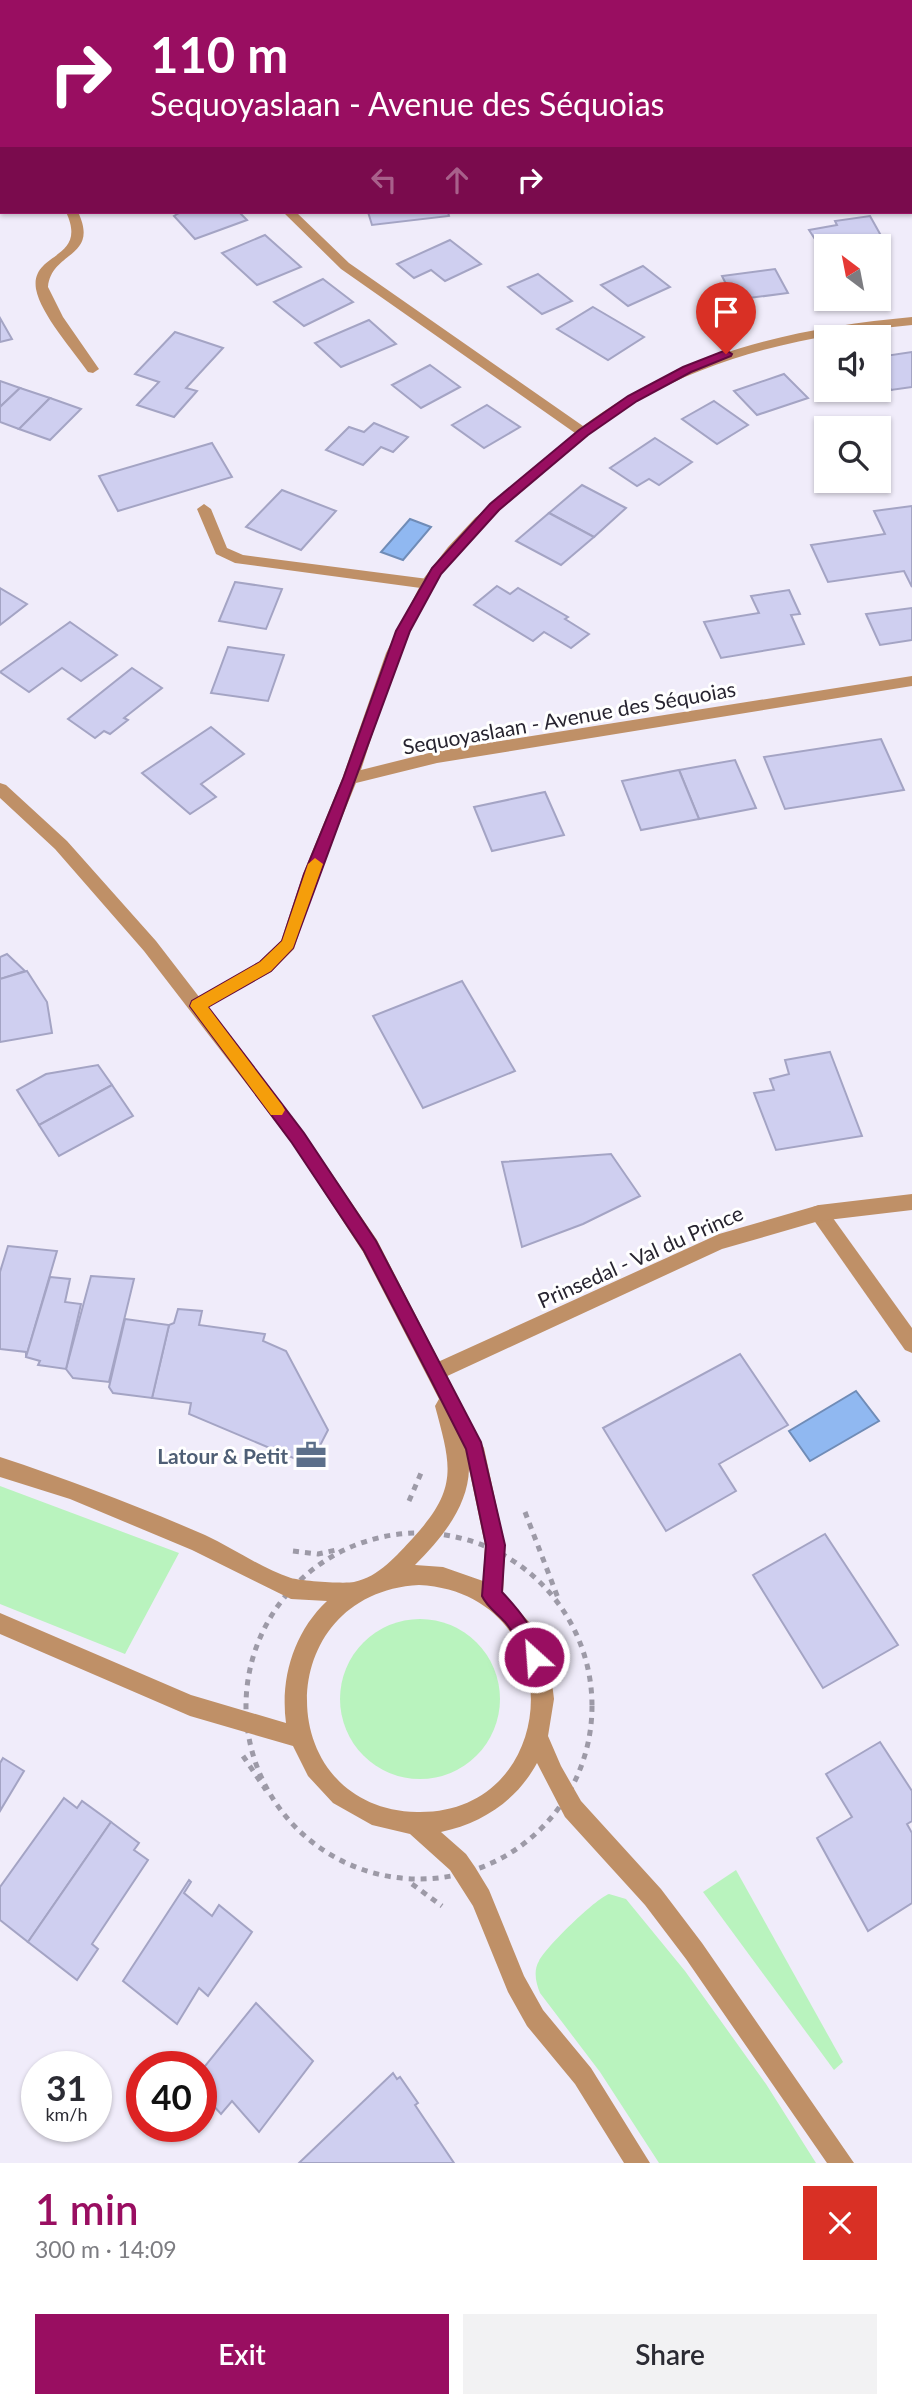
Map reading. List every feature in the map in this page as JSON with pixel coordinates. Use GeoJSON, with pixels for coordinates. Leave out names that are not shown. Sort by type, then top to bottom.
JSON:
{"type":"FeatureCollection","features":[{"type":"Feature","properties":{"kind":"street"},"geometry":{"type":"LineString","coordinates":[[73,214],[79,222],[81,235],[43,278],[42,286],[58,318],[93,369]]}},
{"type":"Feature","properties":{"kind":"street"},"geometry":{"type":"LineString","coordinates":[[291,214],[345,266],[583,433]]}},
{"type":"Feature","properties":{"kind":"street"},"geometry":{"type":"LineString","coordinates":[[197,1006],[265,967],[288,944],[311,874],[350,779],[403,631],[428,584],[494,507],[583,433],[632,399],[687,370],[726,354],[802,333],[912,321]]}},
{"type":"Feature","properties":{"kind":"street"},"geometry":{"type":"LineString","coordinates":[[204,509],[221,551],[240,560],[428,584]]}},
{"type":"Feature","properties":{"kind":"street","name":"Sequoyaslaan - Avenue des Séquoias"},"geometry":{"type":"LineString","coordinates":[[350,779],[437,757],[912,681]]}},
{"type":"Feature","properties":{"kind":"street"},"geometry":{"type":"LineString","coordinates":[[0,789],[61,845],[150,946],[298,1138],[370,1246],[474,1448],[495,1545],[492,1596]]}},
{"type":"Feature","properties":{"kind":"street","name":"Prinsedal - Val du Prince"},"geometry":{"type":"LineString","coordinates":[[436,1372],[719,1242],[819,1213],[912,1202]]}},
{"type":"Feature","properties":{"kind":"street"},"geometry":{"type":"LineString","coordinates":[[819,1213],[912,1345]]}},
{"type":"Feature","properties":{"kind":"street"},"geometry":{"type":"LineString","coordinates":[[389,1576],[436,1529],[455,1488],[458,1456],[436,1372]]}},
{"type":"Feature","properties":{"kind":"street"},"geometry":{"type":"LineString","coordinates":[[0,1467],[71,1490],[199,1543],[291,1589],[353,1592]]}},
{"type":"Feature","properties":{"kind":"street"},"geometry":{"type":"LineString","coordinates":[[424,1572],[460,1579],[492,1596],[513,1617],[530,1643],[539,1671],[541,1703],[536,1733],[526,1759],[511,1781],[492,1800],[469,1814],[444,1823],[418,1826],[387,1822],[358,1810],[327,1783],[314,1766],[302,1738],[296,1705],[300,1671],[311,1640],[329,1614],[353,1592],[389,1576],[424,1572]]}},
{"type":"Feature","properties":{"kind":"street"},"geometry":{"type":"LineString","coordinates":[[0,1623],[190,1704],[302,1738]]}},
{"type":"Feature","properties":{"kind":"street"},"geometry":{"type":"LineString","coordinates":[[536,1733],[565,1796],[653,1897],[694,1951],[842,2163]]}},
{"type":"Feature","properties":{"kind":"street"},"geometry":{"type":"LineString","coordinates":[[418,1826],[458,1862],[467,1875],[481,1898],[516,1984],[535,2018],[583,2076],[639,2163]]}},
{"type":"Feature","properties":{"kind":"path"},"geometry":{"type":"LineString","coordinates":[[399,1529],[436,1529],[467,1534],[495,1545],[531,1570],[560,1603],[578,1638],[588,1676],[589,1717],[582,1758],[565,1796],[546,1822],[523,1844],[497,1863],[440,1882],[412,1883],[357,1873],[309,1844],[273,1802],[255,1759],[249,1720],[252,1667],[267,1626],[291,1589],[314,1567],[340,1549],[399,1529]]}},
{"type":"Feature","properties":{"kind":"green space"},"geometry":{"type":"Polygon","coordinates":[[[0,1486],[179,1553],[125,1654],[0,1604],[0,1486]]]}},
{"type":"Feature","properties":{"kind":"green space"},"geometry":{"type":"Polygon","coordinates":[[[420,1619],[451,1625],[477,1642],[494,1668],[500,1699],[494,1730],[477,1756],[451,1773],[420,1779],[389,1773],[363,1756],[346,1730],[340,1699],[346,1668],[363,1642],[389,1625],[420,1619]]]}},
{"type":"Feature","properties":{"kind":"green space"},"geometry":{"type":"Polygon","coordinates":[[[736,1870],[843,2062],[834,2070],[703,1892],[736,1870]]]}},
{"type":"Feature","properties":{"kind":"green space"},"geometry":{"type":"Polygon","coordinates":[[[609,1894],[626,1899],[685,1971],[766,2084],[816,2163],[659,2163],[600,2072],[540,1993],[536,1981],[537,1965],[543,1954],[571,1924],[609,1894]]]}},
{"type":"Feature","properties":{"kind":"water"},"geometry":{"type":"Polygon","coordinates":[[[410,519],[431,527],[403,560],[381,552],[410,519]]]}},
{"type":"Feature","properties":{"kind":"water"},"geometry":{"type":"Polygon","coordinates":[[[856,1391],[879,1421],[810,1461],[789,1431],[856,1391]]]}},
{"type":"Feature","properties":{"kind":"building"},"geometry":{"type":"Polygon","coordinates":[[[241,214],[247,220],[195,239],[174,216],[241,214]]]}},
{"type":"Feature","properties":{"kind":"building"},"geometry":{"type":"Polygon","coordinates":[[[369,214],[449,216],[372,225],[369,214]]]}},
{"type":"Feature","properties":{"kind":"building"},"geometry":{"type":"Polygon","coordinates":[[[870,216],[880,234],[814,234],[814,238],[809,230],[837,225],[835,221],[870,216]]]}},
{"type":"Feature","properties":{"kind":"building"},"geometry":{"type":"Polygon","coordinates":[[[265,235],[301,267],[257,285],[222,253],[265,235]]]}},
{"type":"Feature","properties":{"kind":"building"},"geometry":{"type":"Polygon","coordinates":[[[450,240],[481,264],[445,281],[431,270],[414,278],[397,264],[450,240]]]}},
{"type":"Feature","properties":{"kind":"building"},"geometry":{"type":"Polygon","coordinates":[[[643,266],[670,287],[628,306],[601,285],[643,266]]]}},
{"type":"Feature","properties":{"kind":"building"},"geometry":{"type":"Polygon","coordinates":[[[775,269],[788,293],[734,300],[722,276],[775,269]]]}},
{"type":"Feature","properties":{"kind":"building"},"geometry":{"type":"Polygon","coordinates":[[[538,274],[572,301],[542,314],[508,287],[538,274]]]}},
{"type":"Feature","properties":{"kind":"building"},"geometry":{"type":"Polygon","coordinates":[[[323,279],[353,302],[304,326],[274,302],[323,279]]]}},
{"type":"Feature","properties":{"kind":"building"},"geometry":{"type":"Polygon","coordinates":[[[593,307],[644,337],[608,360],[557,329],[593,307]]]}},
{"type":"Feature","properties":{"kind":"building"},"geometry":{"type":"Polygon","coordinates":[[[0,318],[12,339],[0,342],[0,318]]]}},
{"type":"Feature","properties":{"kind":"building"},"geometry":{"type":"Polygon","coordinates":[[[369,320],[396,344],[341,367],[315,343],[369,320]]]}},
{"type":"Feature","properties":{"kind":"building"},"geometry":{"type":"Polygon","coordinates":[[[175,332],[223,348],[186,388],[197,391],[174,417],[137,405],[159,382],[135,374],[175,332]]]}},
{"type":"Feature","properties":{"kind":"building"},"geometry":{"type":"Polygon","coordinates":[[[912,352],[912,387],[891,390],[891,355],[912,352]]]}},
{"type":"Feature","properties":{"kind":"building"},"geometry":{"type":"Polygon","coordinates":[[[430,365],[460,387],[421,408],[392,385],[430,365]]]}},
{"type":"Feature","properties":{"kind":"building"},"geometry":{"type":"Polygon","coordinates":[[[784,374],[808,398],[757,415],[734,391],[784,374]]]}},
{"type":"Feature","properties":{"kind":"building"},"geometry":{"type":"Polygon","coordinates":[[[0,381],[20,388],[0,407],[0,381]]]}},
{"type":"Feature","properties":{"kind":"building"},"geometry":{"type":"Polygon","coordinates":[[[20,388],[50,398],[19,429],[0,422],[0,407],[20,388]]]}},
{"type":"Feature","properties":{"kind":"building"},"geometry":{"type":"Polygon","coordinates":[[[50,398],[81,409],[50,440],[19,429],[50,398]]]}},
{"type":"Feature","properties":{"kind":"building"},"geometry":{"type":"Polygon","coordinates":[[[714,401],[748,425],[717,444],[682,419],[714,401]]]}},
{"type":"Feature","properties":{"kind":"building"},"geometry":{"type":"Polygon","coordinates":[[[487,405],[520,427],[484,448],[452,425],[487,405]]]}},
{"type":"Feature","properties":{"kind":"building"},"geometry":{"type":"Polygon","coordinates":[[[374,423],[408,437],[393,452],[381,447],[363,465],[326,450],[349,427],[364,432],[374,423]]]}},
{"type":"Feature","properties":{"kind":"building"},"geometry":{"type":"Polygon","coordinates":[[[655,438],[692,462],[659,485],[649,479],[637,486],[610,468],[655,438]]]}},
{"type":"Feature","properties":{"kind":"building"},"geometry":{"type":"Polygon","coordinates":[[[212,443],[232,477],[118,511],[99,476],[212,443]]]}},
{"type":"Feature","properties":{"kind":"building"},"geometry":{"type":"Polygon","coordinates":[[[582,485],[626,508],[594,537],[549,513],[582,485]]]}},
{"type":"Feature","properties":{"kind":"building"},"geometry":{"type":"Polygon","coordinates":[[[282,490],[336,511],[301,550],[246,527],[282,490]]]}},
{"type":"Feature","properties":{"kind":"building"},"geometry":{"type":"Polygon","coordinates":[[[912,506],[912,587],[904,571],[828,582],[811,545],[885,534],[874,511],[912,506]]]}},
{"type":"Feature","properties":{"kind":"building"},"geometry":{"type":"Polygon","coordinates":[[[549,513],[594,537],[561,565],[516,541],[549,513]]]}},
{"type":"Feature","properties":{"kind":"building"},"geometry":{"type":"Polygon","coordinates":[[[235,582],[282,589],[266,629],[219,621],[235,582]]]}},
{"type":"Feature","properties":{"kind":"building"},"geometry":{"type":"Polygon","coordinates":[[[497,586],[510,594],[518,588],[568,617],[565,619],[589,634],[571,648],[544,632],[533,641],[474,605],[497,586]]]}},
{"type":"Feature","properties":{"kind":"building"},"geometry":{"type":"Polygon","coordinates":[[[0,588],[27,604],[0,625],[0,588]]]}},
{"type":"Feature","properties":{"kind":"building"},"geometry":{"type":"Polygon","coordinates":[[[789,590],[800,614],[791,615],[804,644],[721,658],[704,622],[759,613],[751,596],[789,590]]]}},
{"type":"Feature","properties":{"kind":"building"},"geometry":{"type":"Polygon","coordinates":[[[912,608],[912,640],[880,645],[866,614],[912,608]]]}},
{"type":"Feature","properties":{"kind":"building"},"geometry":{"type":"Polygon","coordinates":[[[70,622],[117,655],[81,681],[62,668],[29,692],[0,672],[70,622]]]}},
{"type":"Feature","properties":{"kind":"building"},"geometry":{"type":"Polygon","coordinates":[[[228,647],[284,655],[268,701],[211,693],[228,647]]]}},
{"type":"Feature","properties":{"kind":"building"},"geometry":{"type":"Polygon","coordinates":[[[132,668],[162,688],[124,718],[128,720],[110,734],[104,731],[95,738],[68,719],[132,668]]]}},
{"type":"Feature","properties":{"kind":"building"},"geometry":{"type":"Polygon","coordinates":[[[211,727],[244,754],[201,784],[216,797],[190,814],[142,773],[211,727]]]}},
{"type":"Feature","properties":{"kind":"building"},"geometry":{"type":"Polygon","coordinates":[[[881,739],[904,790],[785,809],[764,757],[881,739]]]}},
{"type":"Feature","properties":{"kind":"building"},"geometry":{"type":"Polygon","coordinates":[[[735,760],[756,808],[699,819],[679,770],[735,760]]]}},
{"type":"Feature","properties":{"kind":"building"},"geometry":{"type":"Polygon","coordinates":[[[679,770],[699,819],[641,830],[622,781],[679,770]]]}},
{"type":"Feature","properties":{"kind":"building"},"geometry":{"type":"Polygon","coordinates":[[[545,792],[564,835],[492,851],[474,807],[545,792]]]}},
{"type":"Feature","properties":{"kind":"building"},"geometry":{"type":"Polygon","coordinates":[[[7,954],[25,971],[0,979],[0,957],[7,954]]]}},
{"type":"Feature","properties":{"kind":"building"},"geometry":{"type":"Polygon","coordinates":[[[27,971],[47,1002],[52,1033],[0,1042],[0,979],[27,971]]]}},
{"type":"Feature","properties":{"kind":"building"},"geometry":{"type":"Polygon","coordinates":[[[462,981],[515,1071],[423,1108],[373,1016],[462,981]]]}},
{"type":"Feature","properties":{"kind":"building"},"geometry":{"type":"Polygon","coordinates":[[[830,1052],[862,1136],[776,1150],[754,1093],[774,1090],[770,1079],[789,1074],[785,1060],[830,1052]]]}},
{"type":"Feature","properties":{"kind":"building"},"geometry":{"type":"Polygon","coordinates":[[[98,1065],[112,1085],[39,1125],[17,1090],[46,1074],[98,1065]]]}},
{"type":"Feature","properties":{"kind":"building"},"geometry":{"type":"Polygon","coordinates":[[[112,1085],[133,1116],[59,1156],[39,1125],[112,1085]]]}},
{"type":"Feature","properties":{"kind":"building"},"geometry":{"type":"Polygon","coordinates":[[[611,1154],[640,1196],[583,1224],[522,1247],[502,1162],[611,1154]]]}},
{"type":"Feature","properties":{"kind":"building"},"geometry":{"type":"Polygon","coordinates":[[[8,1246],[57,1251],[26,1357],[26,1352],[0,1349],[0,1272],[8,1246]]]}},
{"type":"Feature","properties":{"kind":"building"},"geometry":{"type":"Polygon","coordinates":[[[91,1276],[134,1279],[109,1382],[73,1378],[66,1369],[91,1276]]]}},
{"type":"Feature","properties":{"kind":"building"},"geometry":{"type":"Polygon","coordinates":[[[50,1277],[70,1279],[65,1302],[81,1304],[66,1369],[38,1365],[40,1361],[26,1357],[50,1277]]]}},
{"type":"Feature","properties":{"kind":"building"},"geometry":{"type":"Polygon","coordinates":[[[178,1309],[202,1311],[199,1325],[265,1334],[263,1341],[286,1351],[328,1430],[310,1465],[189,1414],[191,1403],[152,1398],[169,1325],[174,1323],[178,1309]]]}},
{"type":"Feature","properties":{"kind":"building"},"geometry":{"type":"Polygon","coordinates":[[[125,1319],[169,1325],[152,1398],[113,1393],[109,1387],[125,1319]]]}},
{"type":"Feature","properties":{"kind":"building"},"geometry":{"type":"Polygon","coordinates":[[[740,1354],[788,1425],[719,1464],[736,1491],[666,1531],[603,1428],[740,1354]]]}},
{"type":"Feature","properties":{"kind":"building"},"geometry":{"type":"Polygon","coordinates":[[[825,1534],[898,1645],[823,1688],[753,1575],[825,1534]]]}},
{"type":"Feature","properties":{"kind":"building"},"geometry":{"type":"Polygon","coordinates":[[[880,1742],[912,1791],[912,1821],[907,1824],[912,1833],[912,1903],[868,1931],[817,1838],[852,1817],[826,1774],[880,1742]]]}},
{"type":"Feature","properties":{"kind":"building"},"geometry":{"type":"Polygon","coordinates":[[[3,1758],[24,1771],[0,1811],[0,1763],[3,1758]]]}},
{"type":"Feature","properties":{"kind":"building"},"geometry":{"type":"Polygon","coordinates":[[[64,1798],[77,1808],[82,1801],[111,1822],[28,1942],[0,1920],[0,1887],[64,1798]]]}},
{"type":"Feature","properties":{"kind":"building"},"geometry":{"type":"Polygon","coordinates":[[[111,1822],[139,1843],[134,1850],[148,1860],[92,1944],[98,1949],[77,1980],[28,1942],[111,1822]]]}},
{"type":"Feature","properties":{"kind":"building"},"geometry":{"type":"Polygon","coordinates":[[[189,1880],[191,1882],[184,1893],[212,1916],[219,1905],[252,1932],[208,1996],[199,1988],[177,2024],[123,1981],[189,1880]]]}},
{"type":"Feature","properties":{"kind":"building"},"geometry":{"type":"Polygon","coordinates":[[[256,2003],[313,2061],[259,2132],[232,2101],[221,2114],[217,2110],[217,2051],[256,2003]]]}},
{"type":"Feature","properties":{"kind":"building"},"geometry":{"type":"Polygon","coordinates":[[[393,2073],[397,2079],[400,2077],[418,2103],[415,2105],[454,2163],[299,2163],[393,2073]]]}},
{"type":"Feature","properties":{"kind":"slow traffic"},"geometry":{"type":"LineString","coordinates":[[276,1110],[197,1006],[265,967],[288,944],[315,864]]}},
{"type":"Feature","properties":{"kind":"place","name":"Latour & Petit"},"geometry":{"type":"Point","coordinates":[311,1455]}},
{"type":"Feature","properties":{"kind":"route"},"geometry":{"type":"LineString","coordinates":[[534,1657],[530,1643],[513,1617],[492,1596],[495,1545],[474,1448],[436,1372],[370,1246],[298,1138],[197,1006],[265,967],[288,944],[311,874],[350,779],[403,631],[436,572],[494,507],[583,433],[632,399],[687,370],[726,354]]}}]}
